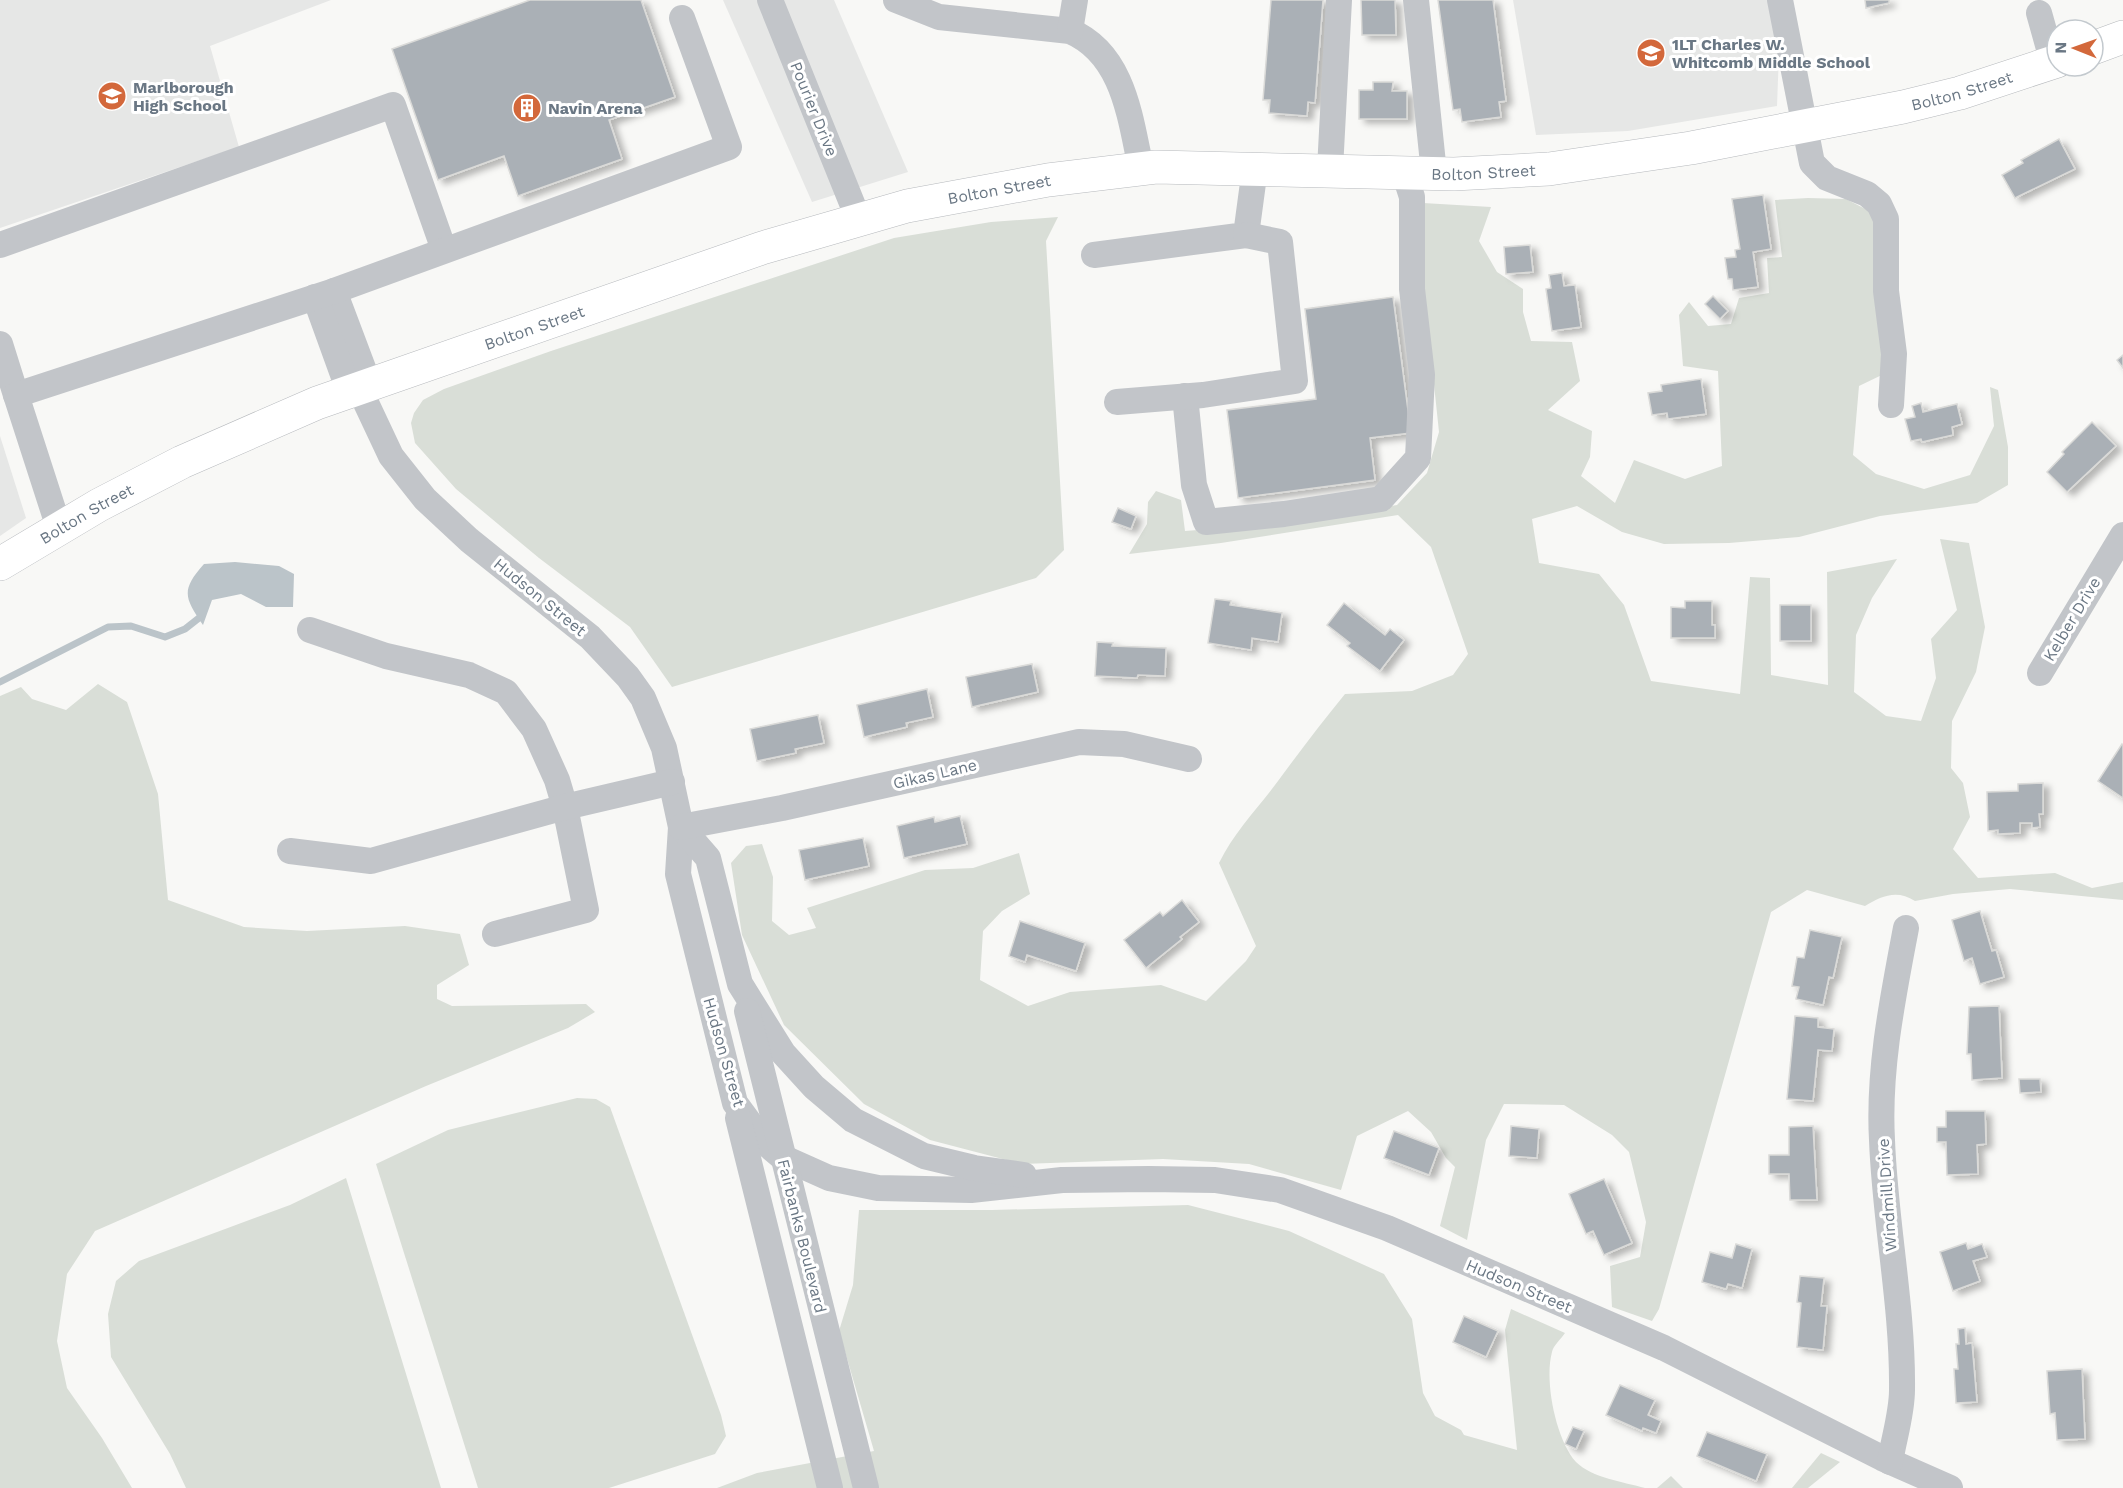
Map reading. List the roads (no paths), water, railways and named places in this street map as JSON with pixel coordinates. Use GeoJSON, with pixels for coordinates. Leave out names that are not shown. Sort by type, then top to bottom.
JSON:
{"type":"FeatureCollection","features":[{"type":"Feature","properties":{"kind":"main road"},"geometry":{"type":"LineString","coordinates":[[2105,44],[2123,37]]}},
{"type":"Feature","properties":{"kind":"main road","name":"Bolton Street"},"geometry":{"type":"LineString","coordinates":[[0,564],[59,528],[214,446],[359,388],[762,248],[858,218],[956,196],[1141,168],[1330,169],[1502,174],[1550,170],[1806,127],[1960,93],[2045,65]]}},
{"type":"Feature","properties":{"kind":"street","name":"Pourier Drive"},"geometry":{"type":"LineString","coordinates":[[771,0],[858,218]]}},
{"type":"Feature","properties":{"kind":"street"},"geometry":{"type":"LineString","coordinates":[[896,0],[939,17],[1070,31],[1080,35],[1103,54],[1117,77],[1128,105],[1141,168]]}},
{"type":"Feature","properties":{"kind":"street"},"geometry":{"type":"LineString","coordinates":[[1070,31],[1075,0]]}},
{"type":"Feature","properties":{"kind":"street"},"geometry":{"type":"LineString","coordinates":[[1330,169],[1339,0]]}},
{"type":"Feature","properties":{"kind":"street"},"geometry":{"type":"LineString","coordinates":[[1185,396],[1194,485],[1206,522],[1284,514],[1381,499],[1418,458],[1422,375],[1412,289],[1412,197],[1419,172],[1416,0]]}},
{"type":"Feature","properties":{"kind":"street"},"geometry":{"type":"LineString","coordinates":[[1780,0],[1810,155],[1818,171],[1827,178],[1867,194],[1879,204],[1886,219],[1886,291],[1894,354],[1891,405]]}},
{"type":"Feature","properties":{"kind":"street"},"geometry":{"type":"LineString","coordinates":[[2039,13],[2045,31]]}},
{"type":"Feature","properties":{"kind":"street"},"geometry":{"type":"LineString","coordinates":[[16,395],[324,294],[729,147],[682,18]]}},
{"type":"Feature","properties":{"kind":"street"},"geometry":{"type":"LineString","coordinates":[[0,245],[393,105],[444,250]]}},
{"type":"Feature","properties":{"kind":"street"},"geometry":{"type":"LineString","coordinates":[[1246,235],[1255,168]]}},
{"type":"Feature","properties":{"kind":"street"},"geometry":{"type":"LineString","coordinates":[[1094,255],[1246,235],[1280,242],[1294,381],[1185,396],[1117,402]]}},
{"type":"Feature","properties":{"kind":"street","name":"Hudson Street"},"geometry":{"type":"LineString","coordinates":[[324,294],[359,388],[391,456],[425,499],[469,540],[583,631],[628,677],[643,698],[664,748],[672,782],[681,827],[678,874],[735,1103],[762,1141],[782,1156],[829,1178],[878,1188],[970,1190],[1062,1180],[1215,1180],[1280,1190],[1321,1202],[1664,1348],[1890,1462],[1950,1488]]}},
{"type":"Feature","properties":{"kind":"street"},"geometry":{"type":"LineString","coordinates":[[0,344],[59,528]]}},
{"type":"Feature","properties":{"kind":"street","name":"Kelber Drive"},"geometry":{"type":"LineString","coordinates":[[2040,673],[2123,535]]}},
{"type":"Feature","properties":{"kind":"street"},"geometry":{"type":"LineString","coordinates":[[310,630],[386,656],[469,675],[506,692],[534,729],[546,753],[565,807],[586,910],[495,934]]}},
{"type":"Feature","properties":{"kind":"street","name":"Gikas Lane"},"geometry":{"type":"LineString","coordinates":[[681,827],[782,808],[1079,742],[1124,744],[1189,759]]}},
{"type":"Feature","properties":{"kind":"street"},"geometry":{"type":"LineString","coordinates":[[290,851],[370,861],[565,807],[672,782]]}},
{"type":"Feature","properties":{"kind":"street","name":"Hudson Street"},"geometry":{"type":"LineString","coordinates":[[681,827],[708,858],[740,984],[768,1031],[797,1070],[831,1104],[853,1120],[900,1145],[948,1163],[1062,1180]]}},
{"type":"Feature","properties":{"kind":"street","name":"Windmill Drive"},"geometry":{"type":"LineString","coordinates":[[1890,1462],[1902,1392],[1901,1341],[1887,1223],[1881,1137],[1887,1030],[1906,928]]}},
{"type":"Feature","properties":{"kind":"street","name":"Fairbanks Boulevard"},"geometry":{"type":"LineString","coordinates":[[740,984],[866,1488]]}},
{"type":"Feature","properties":{"kind":"street","name":"Fairbanks Boulevard"},"geometry":{"type":"LineString","coordinates":[[735,1103],[830,1488]]}},
{"type":"Feature","properties":{"kind":"waterway"},"geometry":{"type":"LineString","coordinates":[[0,682],[108,627],[131,626],[165,637],[185,629],[199,618]]}},
{"type":"Feature","properties":{"kind":"place","name":"1LT Charles W. Whitcomb Middle School"},"geometry":{"type":"Point","coordinates":[1651,53]}},
{"type":"Feature","properties":{"kind":"place","name":"Marlborough High School"},"geometry":{"type":"Point","coordinates":[112,96]}},
{"type":"Feature","properties":{"kind":"place","name":"Navin Arena"},"geometry":{"type":"Point","coordinates":[527,108]}}]}
